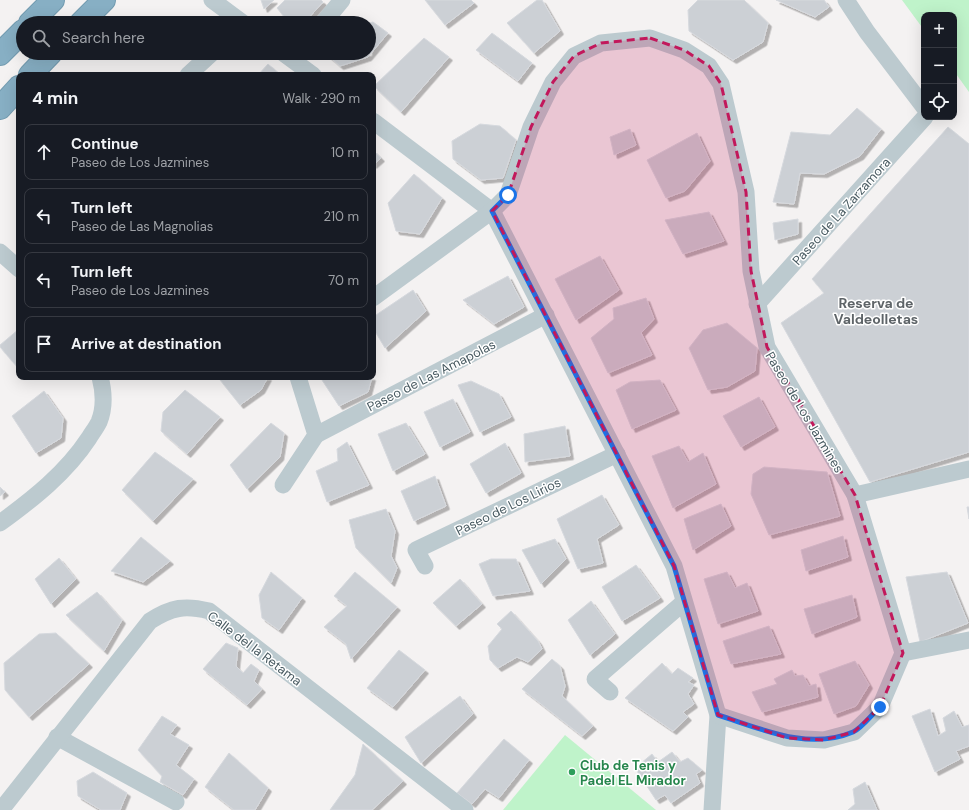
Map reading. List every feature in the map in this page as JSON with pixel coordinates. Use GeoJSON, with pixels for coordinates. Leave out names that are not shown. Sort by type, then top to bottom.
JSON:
{"type":"FeatureCollection","features":[{"type":"Feature","properties":{"kind":"highway"},"geometry":{"type":"LineString","coordinates":[[37,16],[53,0]]}},
{"type":"Feature","properties":{"kind":"highway"},"geometry":{"type":"LineString","coordinates":[[88,16],[104,0]]}},
{"type":"Feature","properties":{"kind":"highway"},"geometry":{"type":"LineString","coordinates":[[0,54],[16,38]]}},
{"type":"Feature","properties":{"kind":"highway"},"geometry":{"type":"LineString","coordinates":[[33,72],[44,60]]}},
{"type":"Feature","properties":{"kind":"highway"},"geometry":{"type":"LineString","coordinates":[[0,108],[16,90]]}},
{"type":"Feature","properties":{"kind":"street"},"geometry":{"type":"LineString","coordinates":[[212,0],[234,16]]}},
{"type":"Feature","properties":{"kind":"street"},"geometry":{"type":"LineString","coordinates":[[329,16],[342,0]]}},
{"type":"Feature","properties":{"kind":"street"},"geometry":{"type":"LineString","coordinates":[[846,0],[866,32],[921,103]]}},
{"type":"Feature","properties":{"kind":"street","name":"Paseo de Los Jazmines"},"geometry":{"type":"LineString","coordinates":[[376,296],[492,211],[508,195],[531,127],[553,82],[574,56],[601,43],[650,38],[684,50],[709,66],[721,84],[746,192],[751,271],[767,347],[855,495],[903,653]]}},
{"type":"Feature","properties":{"kind":"street"},"geometry":{"type":"LineString","coordinates":[[191,72],[204,60]]}},
{"type":"Feature","properties":{"kind":"street"},"geometry":{"type":"LineString","coordinates":[[297,60],[310,72]]}},
{"type":"Feature","properties":{"kind":"street","name":"Paseo de La Zarzamora"},"geometry":{"type":"LineString","coordinates":[[757,304],[922,120]]}},
{"type":"Feature","properties":{"kind":"street"},"geometry":{"type":"LineString","coordinates":[[376,123],[492,211],[674,566],[718,715],[712,810]]}},
{"type":"Feature","properties":{"kind":"street"},"geometry":{"type":"LineString","coordinates":[[0,252],[16,266]]}},
{"type":"Feature","properties":{"kind":"street","name":"Paseo de Las Amapolas"},"geometry":{"type":"LineString","coordinates":[[316,434],[546,316]]}},
{"type":"Feature","properties":{"kind":"street"},"geometry":{"type":"LineString","coordinates":[[0,523],[52,482],[81,450],[98,423],[103,406],[103,390],[101,380]]}},
{"type":"Feature","properties":{"kind":"street"},"geometry":{"type":"LineString","coordinates":[[283,485],[316,434],[299,380]]}},
{"type":"Feature","properties":{"kind":"street","name":"Paseo de Los Lirios"},"geometry":{"type":"LineString","coordinates":[[425,566],[416,550],[617,454]]}},
{"type":"Feature","properties":{"kind":"street"},"geometry":{"type":"LineString","coordinates":[[855,495],[969,469]]}},
{"type":"Feature","properties":{"kind":"street"},"geometry":{"type":"LineString","coordinates":[[610,692],[595,679],[684,602]]}},
{"type":"Feature","properties":{"kind":"street","name":"Calle del la Retama"},"geometry":{"type":"LineString","coordinates":[[1,810],[57,737],[150,621],[164,612],[178,608],[194,608],[209,612],[465,810]]}},
{"type":"Feature","properties":{"kind":"street"},"geometry":{"type":"LineString","coordinates":[[718,715],[787,738],[824,740],[854,732],[880,707],[903,653],[969,640]]}},
{"type":"Feature","properties":{"kind":"street"},"geometry":{"type":"LineString","coordinates":[[57,737],[176,802]]}},
{"type":"Feature","properties":{"kind":"highlighted area"},"geometry":{"type":"Polygon","coordinates":[[[650,38],[684,50],[709,66],[721,84],[746,192],[751,271],[767,347],[855,495],[903,653],[880,707],[854,732],[824,740],[787,738],[718,715],[674,566],[492,211],[508,195],[531,127],[553,82],[574,56],[601,43],[650,38]]]}},
{"type":"Feature","properties":{"kind":"green space"},"geometry":{"type":"Polygon","coordinates":[[[902,0],[969,0],[969,92],[957,75],[957,12],[921,12],[921,26],[902,0]]]}},
{"type":"Feature","properties":{"kind":"green space","name":"Club de Tenis y Padel EL Mirador"},"geometry":{"type":"Polygon","coordinates":[[[565,735],[656,810],[503,810],[565,735]]]}},
{"type":"Feature","properties":{"kind":"building"},"geometry":{"type":"Polygon","coordinates":[[[261,0],[274,0],[264,9],[261,0]]]}},
{"type":"Feature","properties":{"kind":"building"},"geometry":{"type":"Polygon","coordinates":[[[285,0],[321,0],[323,2],[310,16],[283,16],[277,8],[285,0]]]}},
{"type":"Feature","properties":{"kind":"building"},"geometry":{"type":"Polygon","coordinates":[[[425,0],[471,0],[474,3],[445,25],[425,0]]]}},
{"type":"Feature","properties":{"kind":"building"},"geometry":{"type":"Polygon","coordinates":[[[537,0],[542,0],[560,31],[534,53],[507,23],[537,0]]]}},
{"type":"Feature","properties":{"kind":"building"},"geometry":{"type":"Polygon","coordinates":[[[698,0],[744,0],[768,23],[763,42],[733,60],[689,31],[688,10],[698,0]]]}},
{"type":"Feature","properties":{"kind":"building"},"geometry":{"type":"Polygon","coordinates":[[[776,0],[824,0],[829,7],[815,17],[776,0]]]}},
{"type":"Feature","properties":{"kind":"building"},"geometry":{"type":"Polygon","coordinates":[[[376,24],[388,33],[376,47],[376,24]]]}},
{"type":"Feature","properties":{"kind":"building"},"geometry":{"type":"Polygon","coordinates":[[[492,33],[532,63],[518,81],[476,50],[492,33]]]}},
{"type":"Feature","properties":{"kind":"building"},"geometry":{"type":"Polygon","coordinates":[[[424,38],[449,57],[401,112],[376,88],[376,84],[424,38]]]}},
{"type":"Feature","properties":{"kind":"building"},"geometry":{"type":"Polygon","coordinates":[[[333,60],[359,60],[340,66],[333,60]]]}},
{"type":"Feature","properties":{"kind":"building"},"geometry":{"type":"Polygon","coordinates":[[[268,64],[277,72],[261,72],[268,64]]]}},
{"type":"Feature","properties":{"kind":"building"},"geometry":{"type":"Polygon","coordinates":[[[857,108],[881,129],[860,156],[824,174],[800,173],[794,204],[773,202],[791,132],[830,135],[857,108]]]}},
{"type":"Feature","properties":{"kind":"building"},"geometry":{"type":"Polygon","coordinates":[[[480,124],[500,126],[516,140],[503,178],[481,180],[453,159],[452,141],[480,124]]]}},
{"type":"Feature","properties":{"kind":"building"},"geometry":{"type":"Polygon","coordinates":[[[948,127],[969,144],[969,452],[870,482],[781,323],[824,293],[812,279],[948,127]]]}},
{"type":"Feature","properties":{"kind":"building"},"geometry":{"type":"Polygon","coordinates":[[[630,129],[636,145],[614,155],[610,137],[630,129]]]}},
{"type":"Feature","properties":{"kind":"building"},"geometry":{"type":"Polygon","coordinates":[[[697,133],[710,161],[685,191],[666,198],[647,160],[697,133]]]}},
{"type":"Feature","properties":{"kind":"building"},"geometry":{"type":"Polygon","coordinates":[[[376,153],[381,158],[376,162],[376,153]]]}},
{"type":"Feature","properties":{"kind":"building"},"geometry":{"type":"Polygon","coordinates":[[[414,174],[442,198],[420,234],[396,231],[388,203],[414,174]]]}},
{"type":"Feature","properties":{"kind":"building"},"geometry":{"type":"Polygon","coordinates":[[[709,212],[724,241],[683,254],[665,220],[709,212]]]}},
{"type":"Feature","properties":{"kind":"building"},"geometry":{"type":"Polygon","coordinates":[[[798,219],[798,234],[775,240],[773,223],[798,219]]]}},
{"type":"Feature","properties":{"kind":"building"},"geometry":{"type":"Polygon","coordinates":[[[600,256],[619,290],[576,320],[555,279],[600,256]]]}},
{"type":"Feature","properties":{"kind":"building"},"geometry":{"type":"Polygon","coordinates":[[[508,276],[524,307],[494,324],[463,300],[508,276]]]}},
{"type":"Feature","properties":{"kind":"building"},"geometry":{"type":"Polygon","coordinates":[[[413,290],[426,311],[385,348],[376,333],[376,315],[413,290]]]}},
{"type":"Feature","properties":{"kind":"building"},"geometry":{"type":"Polygon","coordinates":[[[646,298],[654,319],[641,333],[652,355],[608,373],[591,338],[614,319],[613,308],[646,298]]]}},
{"type":"Feature","properties":{"kind":"building"},"geometry":{"type":"Polygon","coordinates":[[[727,323],[757,348],[755,371],[727,387],[708,390],[689,348],[703,330],[727,323]]]}},
{"type":"Feature","properties":{"kind":"building"},"geometry":{"type":"Polygon","coordinates":[[[16,332],[16,366],[0,347],[0,345],[16,332]]]}},
{"type":"Feature","properties":{"kind":"building"},"geometry":{"type":"Polygon","coordinates":[[[220,380],[266,380],[261,390],[240,405],[220,380]]]}},
{"type":"Feature","properties":{"kind":"building"},"geometry":{"type":"Polygon","coordinates":[[[322,380],[371,380],[368,392],[339,406],[322,380]]]}},
{"type":"Feature","properties":{"kind":"building"},"geometry":{"type":"Polygon","coordinates":[[[660,380],[676,410],[632,429],[616,390],[630,382],[660,380]]]}},
{"type":"Feature","properties":{"kind":"building"},"geometry":{"type":"Polygon","coordinates":[[[471,381],[499,394],[511,417],[480,432],[458,385],[471,381]]]}},
{"type":"Feature","properties":{"kind":"building"},"geometry":{"type":"Polygon","coordinates":[[[185,390],[220,417],[187,454],[161,431],[163,412],[185,390]]]}},
{"type":"Feature","properties":{"kind":"building"},"geometry":{"type":"Polygon","coordinates":[[[44,391],[63,418],[61,438],[36,453],[12,416],[44,391]]]}},
{"type":"Feature","properties":{"kind":"building"},"geometry":{"type":"Polygon","coordinates":[[[759,397],[775,427],[741,447],[723,416],[759,397]]]}},
{"type":"Feature","properties":{"kind":"building"},"geometry":{"type":"Polygon","coordinates":[[[453,399],[470,432],[440,447],[424,412],[453,399]]]}},
{"type":"Feature","properties":{"kind":"building"},"geometry":{"type":"Polygon","coordinates":[[[271,423],[284,433],[280,457],[247,489],[230,465],[271,423]]]}},
{"type":"Feature","properties":{"kind":"building"},"geometry":{"type":"Polygon","coordinates":[[[406,423],[425,454],[393,471],[378,434],[406,423]]]}},
{"type":"Feature","properties":{"kind":"building"},"geometry":{"type":"Polygon","coordinates":[[[565,426],[570,456],[525,462],[524,434],[565,426]]]}},
{"type":"Feature","properties":{"kind":"building"},"geometry":{"type":"Polygon","coordinates":[[[347,442],[369,485],[327,502],[316,471],[338,461],[337,449],[347,442]]]}},
{"type":"Feature","properties":{"kind":"building"},"geometry":{"type":"Polygon","coordinates":[[[505,443],[521,473],[486,493],[470,464],[505,443]]]}},
{"type":"Feature","properties":{"kind":"building"},"geometry":{"type":"Polygon","coordinates":[[[679,446],[688,462],[703,453],[716,484],[673,508],[652,456],[679,446]]]}},
{"type":"Feature","properties":{"kind":"building"},"geometry":{"type":"Polygon","coordinates":[[[155,452],[193,479],[153,521],[122,490],[155,452]]]}},
{"type":"Feature","properties":{"kind":"building"},"geometry":{"type":"Polygon","coordinates":[[[764,467],[827,472],[840,516],[769,535],[751,494],[753,474],[764,467]]]}},
{"type":"Feature","properties":{"kind":"building"},"geometry":{"type":"Polygon","coordinates":[[[435,476],[446,506],[414,521],[401,491],[435,476]]]}},
{"type":"Feature","properties":{"kind":"building"},"geometry":{"type":"Polygon","coordinates":[[[0,487],[5,492],[0,496],[0,487]]]}},
{"type":"Feature","properties":{"kind":"building"},"geometry":{"type":"Polygon","coordinates":[[[602,495],[619,525],[597,539],[603,563],[578,569],[557,519],[602,495]]]}},
{"type":"Feature","properties":{"kind":"building"},"geometry":{"type":"Polygon","coordinates":[[[721,504],[731,526],[693,550],[684,519],[721,504]]]}},
{"type":"Feature","properties":{"kind":"building"},"geometry":{"type":"Polygon","coordinates":[[[967,507],[969,507],[969,519],[967,507]]]}},
{"type":"Feature","properties":{"kind":"building"},"geometry":{"type":"Polygon","coordinates":[[[386,509],[395,531],[391,556],[397,568],[391,583],[356,548],[349,520],[386,509]]]}},
{"type":"Feature","properties":{"kind":"building"},"geometry":{"type":"Polygon","coordinates":[[[843,536],[848,557],[806,571],[801,550],[843,536]]]}},
{"type":"Feature","properties":{"kind":"building"},"geometry":{"type":"Polygon","coordinates":[[[141,537],[170,561],[143,582],[111,571],[141,537]]]}},
{"type":"Feature","properties":{"kind":"building"},"geometry":{"type":"Polygon","coordinates":[[[555,539],[566,559],[541,584],[522,550],[555,539]]]}},
{"type":"Feature","properties":{"kind":"building"},"geometry":{"type":"Polygon","coordinates":[[[59,558],[76,579],[51,604],[35,579],[59,558]]]}},
{"type":"Feature","properties":{"kind":"building"},"geometry":{"type":"Polygon","coordinates":[[[491,559],[516,559],[530,591],[493,596],[479,564],[491,559]]]}},
{"type":"Feature","properties":{"kind":"building"},"geometry":{"type":"Polygon","coordinates":[[[636,565],[660,598],[622,621],[602,587],[636,565]]]}},
{"type":"Feature","properties":{"kind":"building"},"geometry":{"type":"Polygon","coordinates":[[[271,572],[302,598],[279,630],[262,618],[259,595],[271,572]]]}},
{"type":"Feature","properties":{"kind":"building"},"geometry":{"type":"Polygon","coordinates":[[[355,572],[397,607],[351,659],[346,644],[324,627],[347,606],[334,596],[355,572]]]}},
{"type":"Feature","properties":{"kind":"building"},"geometry":{"type":"Polygon","coordinates":[[[727,572],[735,588],[747,583],[758,611],[718,624],[704,579],[727,572]]]}},
{"type":"Feature","properties":{"kind":"building"},"geometry":{"type":"Polygon","coordinates":[[[947,572],[968,623],[920,642],[906,577],[947,572]]]}},
{"type":"Feature","properties":{"kind":"building"},"geometry":{"type":"Polygon","coordinates":[[[460,579],[482,604],[456,626],[433,603],[460,579]]]}},
{"type":"Feature","properties":{"kind":"building"},"geometry":{"type":"Polygon","coordinates":[[[97,592],[122,620],[104,651],[66,615],[97,592]]]}},
{"type":"Feature","properties":{"kind":"building"},"geometry":{"type":"Polygon","coordinates":[[[852,595],[857,617],[812,634],[804,609],[852,595]]]}},
{"type":"Feature","properties":{"kind":"building"},"geometry":{"type":"Polygon","coordinates":[[[591,601],[615,634],[590,655],[568,620],[591,601]]]}},
{"type":"Feature","properties":{"kind":"building"},"geometry":{"type":"Polygon","coordinates":[[[511,611],[538,641],[542,649],[528,662],[517,657],[498,668],[490,660],[488,646],[502,629],[497,624],[511,611]]]}},
{"type":"Feature","properties":{"kind":"building"},"geometry":{"type":"Polygon","coordinates":[[[769,626],[781,654],[731,664],[723,641],[769,626]]]}},
{"type":"Feature","properties":{"kind":"building"},"geometry":{"type":"Polygon","coordinates":[[[56,633],[89,664],[29,717],[5,690],[4,663],[39,634],[56,633]]]}},
{"type":"Feature","properties":{"kind":"building"},"geometry":{"type":"Polygon","coordinates":[[[226,643],[238,648],[236,666],[243,673],[251,664],[259,670],[254,681],[262,689],[247,705],[203,669],[226,643]]]}},
{"type":"Feature","properties":{"kind":"building"},"geometry":{"type":"Polygon","coordinates":[[[399,650],[425,670],[393,707],[367,688],[399,650]]]}},
{"type":"Feature","properties":{"kind":"building"},"geometry":{"type":"Polygon","coordinates":[[[552,659],[560,666],[565,686],[562,696],[593,726],[582,736],[522,689],[552,659]]]}},
{"type":"Feature","properties":{"kind":"building"},"geometry":{"type":"Polygon","coordinates":[[[855,661],[869,685],[856,706],[834,714],[819,674],[855,661]]]}},
{"type":"Feature","properties":{"kind":"building"},"geometry":{"type":"Polygon","coordinates":[[[662,663],[672,674],[678,668],[693,678],[688,682],[694,685],[688,694],[694,704],[683,712],[688,717],[673,731],[625,698],[662,663]]]}},
{"type":"Feature","properties":{"kind":"building"},"geometry":{"type":"Polygon","coordinates":[[[792,670],[795,676],[803,675],[809,686],[816,684],[818,697],[762,712],[752,692],[777,684],[774,679],[792,670]]]}},
{"type":"Feature","properties":{"kind":"building"},"geometry":{"type":"Polygon","coordinates":[[[460,696],[473,714],[421,763],[405,737],[460,696]]]}},
{"type":"Feature","properties":{"kind":"building"},"geometry":{"type":"Polygon","coordinates":[[[930,709],[938,736],[946,731],[943,718],[954,711],[962,727],[969,725],[969,746],[956,751],[960,759],[935,772],[912,716],[930,709]]]}},
{"type":"Feature","properties":{"kind":"building"},"geometry":{"type":"Polygon","coordinates":[[[162,716],[177,725],[170,734],[189,745],[176,765],[194,779],[183,795],[160,782],[162,776],[138,750],[162,716]]]}},
{"type":"Feature","properties":{"kind":"building"},"geometry":{"type":"Polygon","coordinates":[[[504,739],[529,760],[499,798],[485,789],[472,804],[457,793],[504,739]]]}},
{"type":"Feature","properties":{"kind":"building"},"geometry":{"type":"Polygon","coordinates":[[[363,744],[403,781],[372,810],[330,810],[355,775],[363,744]]]}},
{"type":"Feature","properties":{"kind":"building"},"geometry":{"type":"Polygon","coordinates":[[[672,752],[680,762],[688,758],[702,770],[696,774],[700,783],[671,803],[665,795],[656,800],[635,768],[652,754],[658,762],[672,752]]]}},
{"type":"Feature","properties":{"kind":"building"},"geometry":{"type":"Polygon","coordinates":[[[229,753],[268,788],[255,810],[234,810],[205,787],[229,753]]]}},
{"type":"Feature","properties":{"kind":"building"},"geometry":{"type":"Polygon","coordinates":[[[93,772],[127,793],[120,810],[101,810],[78,796],[77,781],[93,772]]]}},
{"type":"Feature","properties":{"kind":"building"},"geometry":{"type":"Polygon","coordinates":[[[865,782],[877,810],[848,810],[855,804],[853,789],[865,782]]]}},
{"type":"Feature","properties":{"kind":"place","name":"Club de Tenis y Padel EL Mirador"},"geometry":{"type":"Point","coordinates":[572,772]}},
{"type":"Feature","properties":{"kind":"district","name":"Reserva de Valdeolletas"},"geometry":{"type":"Point","coordinates":[876,312]}},
{"type":"Feature","properties":{"kind":"route"},"geometry":{"type":"LineString","coordinates":[[508,195],[492,211],[674,566],[718,715],[787,738],[824,740],[854,732],[880,707]]}}]}
